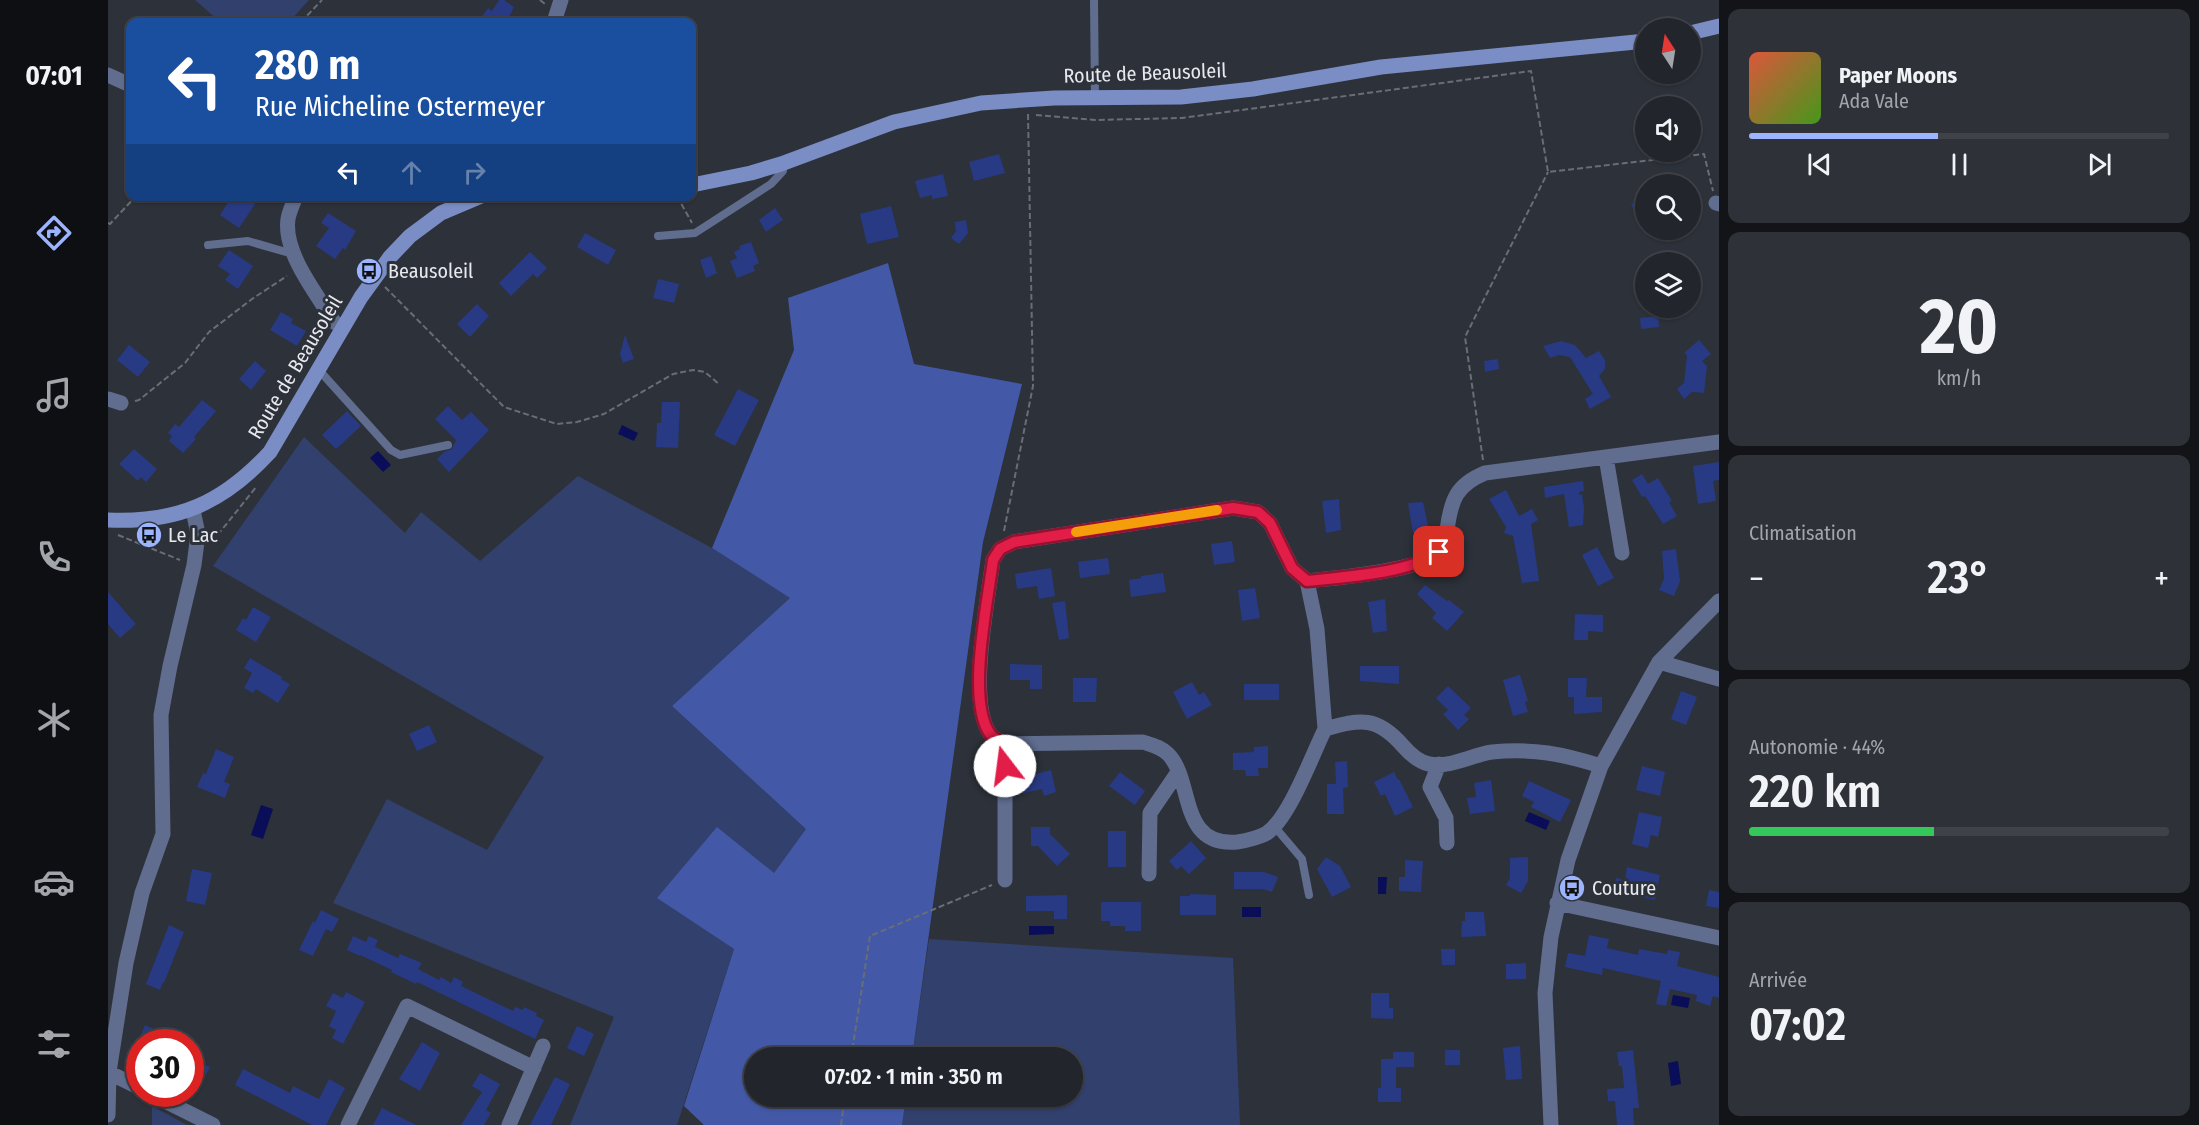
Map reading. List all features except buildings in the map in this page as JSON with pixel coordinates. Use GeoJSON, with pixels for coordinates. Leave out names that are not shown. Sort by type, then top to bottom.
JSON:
{"type":"FeatureCollection","features":[{"type":"Feature","properties":{"kind":"main road"},"geometry":{"type":"LineString","coordinates":[[1701,30],[1719,26]]}},
{"type":"Feature","properties":{"kind":"main road","name":"Route de Beausoleil"},"geometry":{"type":"LineString","coordinates":[[696,184],[751,173],[894,122],[951,109],[1016,100],[1165,98],[1212,94],[1381,67],[1635,42]]}},
{"type":"Feature","properties":{"kind":"main road","name":"Route de Beausoleil"},"geometry":{"type":"LineString","coordinates":[[108,520],[163,518],[193,510],[235,485],[270,452],[342,327],[390,257],[410,236],[441,213],[469,201]]}},
{"type":"Feature","properties":{"kind":"street"},"geometry":{"type":"LineString","coordinates":[[556,18],[561,0]]}},
{"type":"Feature","properties":{"kind":"street"},"geometry":{"type":"LineString","coordinates":[[108,75],[126,83]]}},
{"type":"Feature","properties":{"kind":"street"},"geometry":{"type":"LineString","coordinates":[[294,201],[288,218],[288,237],[297,260],[334,322],[342,327]]}},
{"type":"Feature","properties":{"kind":"street"},"geometry":{"type":"LineString","coordinates":[[1307,581],[1405,567],[1427,561],[1439,552],[1446,541],[1451,504],[1460,489],[1472,478],[1485,473],[1719,442]]}},
{"type":"Feature","properties":{"kind":"street"},"geometry":{"type":"LineString","coordinates":[[1606,458],[1622,553]]}},
{"type":"Feature","properties":{"kind":"street"},"geometry":{"type":"LineString","coordinates":[[1233,508],[1258,512],[1270,523],[1292,568],[1307,581],[1317,629],[1325,729],[1284,814],[1267,833],[1240,842],[1228,843],[1203,834],[1188,805],[1178,772],[1168,754],[1157,746],[1143,742],[1005,744],[996,740],[984,722],[979,699],[978,677],[993,560],[1000,549],[1014,542],[1233,508]]}},
{"type":"Feature","properties":{"kind":"street"},"geometry":{"type":"LineString","coordinates":[[108,1115],[109,1072],[126,963],[142,893],[163,834],[161,715],[194,565],[198,534],[193,510]]}},
{"type":"Feature","properties":{"kind":"street"},"geometry":{"type":"LineString","coordinates":[[1551,1125],[1545,993],[1551,937],[1568,860],[1601,766],[1659,662],[1719,601]]}},
{"type":"Feature","properties":{"kind":"street"},"geometry":{"type":"LineString","coordinates":[[1659,662],[1719,679]]}},
{"type":"Feature","properties":{"kind":"street"},"geometry":{"type":"LineString","coordinates":[[1325,729],[1351,722],[1371,722],[1390,731],[1412,756],[1428,764],[1446,764],[1490,753],[1525,750],[1559,753],[1601,766]]}},
{"type":"Feature","properties":{"kind":"street"},"geometry":{"type":"LineString","coordinates":[[1005,744],[1005,880]]}},
{"type":"Feature","properties":{"kind":"street"},"geometry":{"type":"LineString","coordinates":[[1439,764],[1431,787],[1446,818],[1447,843]]}},
{"type":"Feature","properties":{"kind":"street"},"geometry":{"type":"LineString","coordinates":[[1149,874],[1150,813],[1178,772]]}},
{"type":"Feature","properties":{"kind":"street"},"geometry":{"type":"LineString","coordinates":[[1557,903],[1719,938]]}},
{"type":"Feature","properties":{"kind":"street"},"geometry":{"type":"LineString","coordinates":[[348,1125],[407,1006],[534,1068]]}},
{"type":"Feature","properties":{"kind":"street"},"geometry":{"type":"LineString","coordinates":[[509,1125],[543,1046]]}},
{"type":"Feature","properties":{"kind":"street"},"geometry":{"type":"LineString","coordinates":[[109,1072],[126,1081]]}},
{"type":"Feature","properties":{"kind":"street"},"geometry":{"type":"LineString","coordinates":[[177,1107],[213,1125]]}},
{"type":"Feature","properties":{"kind":"lane"},"geometry":{"type":"LineString","coordinates":[[1094,0],[1095,98]]}},
{"type":"Feature","properties":{"kind":"lane"},"geometry":{"type":"LineString","coordinates":[[658,236],[695,233],[771,184],[783,171],[781,164]]}},
{"type":"Feature","properties":{"kind":"lane"},"geometry":{"type":"LineString","coordinates":[[208,245],[248,241],[297,260]]}},
{"type":"Feature","properties":{"kind":"lane"},"geometry":{"type":"LineString","coordinates":[[318,369],[391,450],[400,455],[448,446]]}},
{"type":"Feature","properties":{"kind":"lane"},"geometry":{"type":"LineString","coordinates":[[1274,826],[1302,860],[1309,895]]}},
{"type":"Feature","properties":{"kind":"path"},"geometry":{"type":"LineString","coordinates":[[305,18],[322,0]]}},
{"type":"Feature","properties":{"kind":"path"},"geometry":{"type":"LineString","coordinates":[[1000,549],[1033,386],[1028,114],[1095,120],[1182,118],[1530,71],[1548,172],[1465,337],[1485,473]]}},
{"type":"Feature","properties":{"kind":"path"},"geometry":{"type":"LineString","coordinates":[[1548,172],[1704,154],[1717,203]]}},
{"type":"Feature","properties":{"kind":"path"},"geometry":{"type":"LineString","coordinates":[[108,223],[110,224],[131,201]]}},
{"type":"Feature","properties":{"kind":"path"},"geometry":{"type":"LineString","coordinates":[[680,201],[694,227]]}},
{"type":"Feature","properties":{"kind":"path"},"geometry":{"type":"LineString","coordinates":[[114,401],[139,400],[185,363],[209,332],[297,260]]}},
{"type":"Feature","properties":{"kind":"path"},"geometry":{"type":"LineString","coordinates":[[375,277],[504,407],[515,411],[557,424],[577,422],[604,414],[673,374],[693,370],[705,372],[720,385]]}},
{"type":"Feature","properties":{"kind":"path"},"geometry":{"type":"LineString","coordinates":[[108,531],[194,565]]}},
{"type":"Feature","properties":{"kind":"path"},"geometry":{"type":"LineString","coordinates":[[853,1047],[870,936],[1005,880]]}},
{"type":"Feature","properties":{"kind":"path"},"geometry":{"type":"LineString","coordinates":[[841,1125],[843,1107]]}},
{"type":"Feature","properties":{"kind":"shaded area"},"geometry":{"type":"Polygon","coordinates":[[[195,0],[309,0],[293,18],[215,18],[195,0]]]}},
{"type":"Feature","properties":{"kind":"shaded area"},"geometry":{"type":"Polygon","coordinates":[[[888,263],[914,364],[1022,384],[983,542],[913,1047],[744,1047],[744,1107],[905,1107],[902,1125],[704,1125],[684,1106],[734,949],[657,898],[717,827],[774,873],[806,829],[672,706],[790,598],[712,548],[794,350],[788,298],[888,263]]]}},
{"type":"Feature","properties":{"kind":"shaded area"},"geometry":{"type":"Polygon","coordinates":[[[622,425],[638,433],[634,441],[618,434],[622,425]]]}},
{"type":"Feature","properties":{"kind":"shaded area"},"geometry":{"type":"Polygon","coordinates":[[[304,437],[405,533],[421,512],[480,561],[578,476],[712,548],[791,598],[672,706],[807,829],[774,873],[658,898],[734,949],[677,1125],[570,1125],[614,1017],[333,903],[387,799],[487,850],[544,757],[213,566],[304,437]]]}},
{"type":"Feature","properties":{"kind":"shaded area"},"geometry":{"type":"Polygon","coordinates":[[[378,451],[391,465],[383,472],[370,458],[378,451]]]}},
{"type":"Feature","properties":{"kind":"shaded area"},"geometry":{"type":"Polygon","coordinates":[[[261,805],[273,809],[263,839],[251,835],[261,805]]]}},
{"type":"Feature","properties":{"kind":"shaded area"},"geometry":{"type":"Polygon","coordinates":[[[1529,812],[1550,821],[1546,830],[1525,821],[1529,812]]]}},
{"type":"Feature","properties":{"kind":"shaded area"},"geometry":{"type":"Polygon","coordinates":[[[1378,877],[1387,877],[1386,894],[1378,894],[1378,877]]]}},
{"type":"Feature","properties":{"kind":"shaded area"},"geometry":{"type":"Polygon","coordinates":[[[1242,907],[1261,907],[1261,917],[1242,917],[1242,907]]]}},
{"type":"Feature","properties":{"kind":"shaded area"},"geometry":{"type":"Polygon","coordinates":[[[1029,926],[1054,926],[1054,934],[1029,935],[1029,926]]]}},
{"type":"Feature","properties":{"kind":"shaded area"},"geometry":{"type":"Polygon","coordinates":[[[929,939],[1233,958],[1240,1125],[902,1125],[905,1107],[1083,1107],[1083,1047],[913,1047],[929,939]]]}},
{"type":"Feature","properties":{"kind":"shaded area"},"geometry":{"type":"Polygon","coordinates":[[[1673,995],[1690,998],[1688,1008],[1671,1005],[1673,995]]]}},
{"type":"Feature","properties":{"kind":"shaded area"},"geometry":{"type":"Polygon","coordinates":[[[1678,1061],[1681,1084],[1671,1086],[1668,1063],[1678,1061]]]}},
{"type":"Feature","properties":{"kind":"shaded area"},"geometry":{"type":"Polygon","coordinates":[[[152,1107],[154,1107],[187,1125],[152,1125],[152,1107]]]}},
{"type":"Feature","properties":{"kind":"slow traffic"},"geometry":{"type":"LineString","coordinates":[[1076,532],[1217,510]]}},
{"type":"Feature","properties":{"kind":"place","name":"Beausoleil"},"geometry":{"type":"Point","coordinates":[369,271]}},
{"type":"Feature","properties":{"kind":"place","name":"Le Lac"},"geometry":{"type":"Point","coordinates":[149,535]}},
{"type":"Feature","properties":{"kind":"place","name":"Couture"},"geometry":{"type":"Point","coordinates":[1572,888]}},
{"type":"Feature","properties":{"kind":"route"},"geometry":{"type":"LineString","coordinates":[[1005,766],[1005,744],[996,740],[984,722],[979,699],[978,677],[993,560],[1000,549],[1014,542],[1233,508],[1258,512],[1270,523],[1292,568],[1307,581],[1405,567],[1427,561],[1439,552]]}}]}
